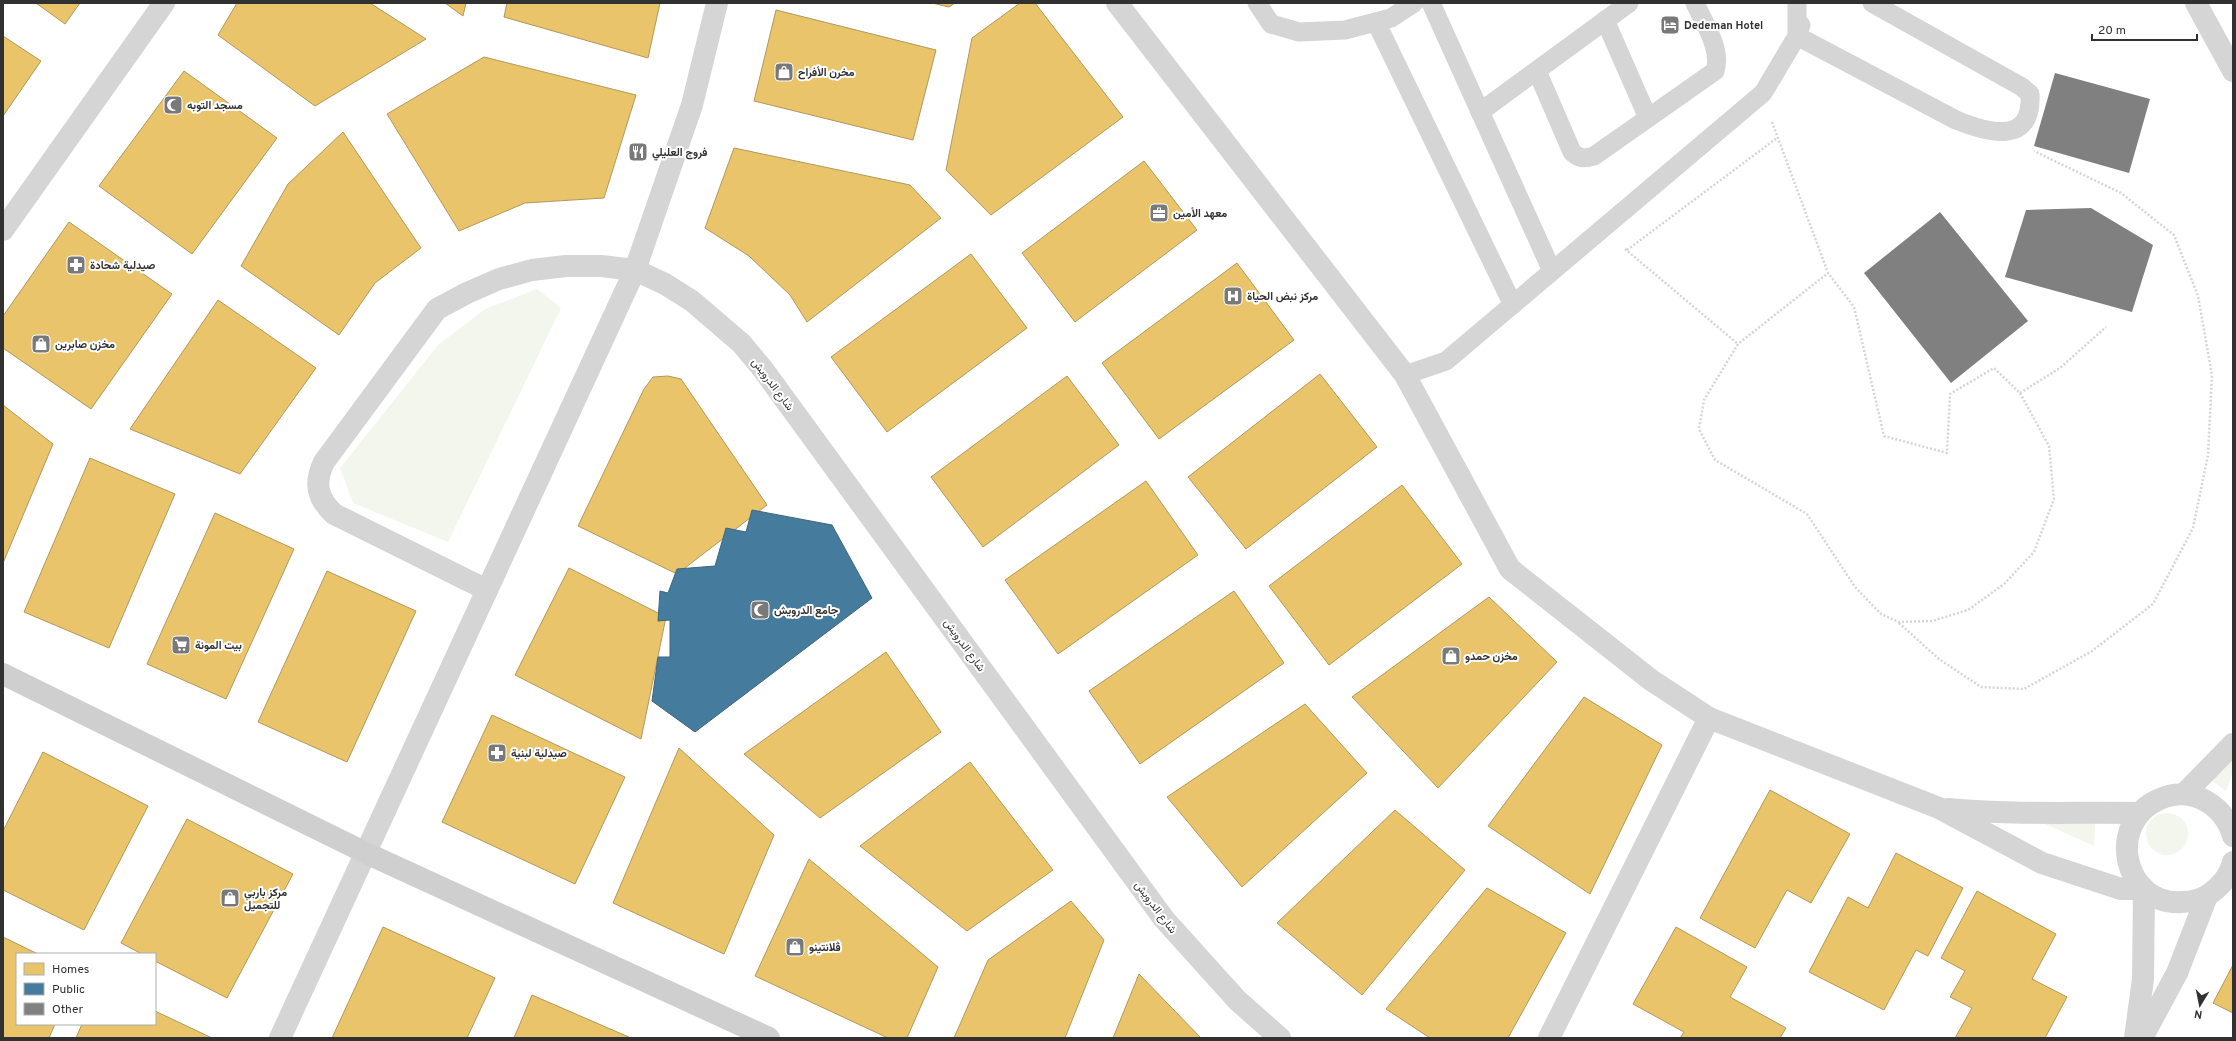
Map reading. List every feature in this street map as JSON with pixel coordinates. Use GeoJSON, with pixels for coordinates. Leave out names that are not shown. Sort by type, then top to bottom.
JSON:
{"type":"FeatureCollection","features":[{"type":"Feature","properties":{"kind":"street"},"geometry":{"type":"LineString","coordinates":[[3,230],[164,3]]}},
{"type":"Feature","properties":{"kind":"street"},"geometry":{"type":"LineString","coordinates":[[280,1038],[635,270],[692,105],[717,3]]}},
{"type":"Feature","properties":{"kind":"street"},"geometry":{"type":"LineString","coordinates":[[1117,3],[1405,375],[1510,569],[1651,680],[1709,718],[1938,808],[2042,863],[2121,889],[2144,889]]}},
{"type":"Feature","properties":{"kind":"street"},"geometry":{"type":"LineString","coordinates":[[2196,3],[2233,71]]}},
{"type":"Feature","properties":{"kind":"street"},"geometry":{"type":"LineString","coordinates":[[487,590],[334,514],[319,496],[319,473],[324,462],[437,309],[467,293],[499,279],[532,270],[566,266],[594,266],[635,270]]}},
{"type":"Feature","properties":{"kind":"street","name":"شارع الدرويش"},"geometry":{"type":"LineString","coordinates":[[635,270],[664,284],[702,309],[741,343],[762,368],[1164,919],[1237,1000],[1280,1038]]}},
{"type":"Feature","properties":{"kind":"street"},"geometry":{"type":"LineString","coordinates":[[3,674],[366,852],[769,1038]]}},
{"type":"Feature","properties":{"kind":"street"},"geometry":{"type":"LineString","coordinates":[[1549,1038],[1709,718]]}},
{"type":"Feature","properties":{"kind":"street"},"geometry":{"type":"LineString","coordinates":[[2184,794],[2233,744]]}},
{"type":"Feature","properties":{"kind":"street"},"geometry":{"type":"LineString","coordinates":[[2233,836],[2230,825],[2222,813],[2211,803],[2198,797],[2184,794],[2167,796],[2151,802],[2139,813],[2131,825],[2127,838],[2126,852],[2129,866],[2135,879],[2144,889],[2158,898],[2175,903],[2192,902],[2207,896],[2218,888],[2227,878],[2233,862]]}},
{"type":"Feature","properties":{"kind":"street"},"geometry":{"type":"LineString","coordinates":[[1938,808],[1990,812],[2139,813]]}},
{"type":"Feature","properties":{"kind":"street"},"geometry":{"type":"LineString","coordinates":[[2135,1038],[2143,979],[2144,889]]}},
{"type":"Feature","properties":{"kind":"street"},"geometry":{"type":"LineString","coordinates":[[2142,1038],[2177,973],[2207,896]]}},
{"type":"Feature","properties":{"kind":"lane"},"geometry":{"type":"LineString","coordinates":[[1257,3],[1270,24],[1300,32],[1345,30],[1391,18],[1414,3]]}},
{"type":"Feature","properties":{"kind":"lane"},"geometry":{"type":"LineString","coordinates":[[1431,3],[1552,271]]}},
{"type":"Feature","properties":{"kind":"lane"},"geometry":{"type":"LineString","coordinates":[[1480,112],[1629,3]]}},
{"type":"Feature","properties":{"kind":"lane"},"geometry":{"type":"LineString","coordinates":[[1537,71],[1572,152],[1579,158],[1585,159],[1594,156],[1715,71],[1717,60],[1714,45],[1695,3]]}},
{"type":"Feature","properties":{"kind":"lane"},"geometry":{"type":"LineString","coordinates":[[1797,3],[1797,36]]}},
{"type":"Feature","properties":{"kind":"lane"},"geometry":{"type":"LineString","coordinates":[[1405,375],[1446,361],[1763,93],[1797,36],[1810,3]]}},
{"type":"Feature","properties":{"kind":"lane"},"geometry":{"type":"LineString","coordinates":[[1797,36],[1956,120],[1976,128],[1995,132],[2010,132],[2019,128],[2026,119],[2031,102],[2030,94],[2022,87],[1872,3]]}},
{"type":"Feature","properties":{"kind":"lane"},"geometry":{"type":"LineString","coordinates":[[1605,20],[1648,118]]}},
{"type":"Feature","properties":{"kind":"lane"},"geometry":{"type":"LineString","coordinates":[[1376,22],[1513,305]]}},
{"type":"Feature","properties":{"kind":"path"},"geometry":{"type":"LineString","coordinates":[[1763,93],[1777,138],[1828,273],[1854,307],[1884,436],[1947,453],[1950,394],[1994,368],[2020,393],[2049,446],[2054,499],[2034,552],[2004,584],[1968,610],[1932,621],[1899,622]]}},
{"type":"Feature","properties":{"kind":"path"},"geometry":{"type":"LineString","coordinates":[[1828,273],[1738,344],[1704,400],[1699,428],[1715,460],[1807,514],[1855,587],[1881,614],[1899,622],[1939,659],[1981,687],[2024,689],[2092,651],[2153,604],[2192,528],[2208,455],[2212,375],[2198,296],[2174,235],[2122,193],[1995,132]]}},
{"type":"Feature","properties":{"kind":"path"},"geometry":{"type":"LineString","coordinates":[[1626,250],[1777,138]]}},
{"type":"Feature","properties":{"kind":"path"},"geometry":{"type":"LineString","coordinates":[[1602,229],[1738,344]]}},
{"type":"Feature","properties":{"kind":"path"},"geometry":{"type":"LineString","coordinates":[[2020,393],[2060,368],[2106,327]]}},
{"type":"Feature","properties":{"kind":"shaded area"},"geometry":{"type":"Polygon","coordinates":[[[537,289],[561,308],[448,542],[353,503],[340,468],[438,345],[485,309],[537,289]]]}},
{"type":"Feature","properties":{"kind":"shaded area"},"geometry":{"type":"Polygon","coordinates":[[[2233,734],[2233,772],[2226,791],[2195,768],[2233,734]]]}},
{"type":"Feature","properties":{"kind":"shaded area"},"geometry":{"type":"Polygon","coordinates":[[[2096,811],[2094,846],[2032,818],[2096,811]]]}},
{"type":"Feature","properties":{"kind":"shaded area"},"geometry":{"type":"Polygon","coordinates":[[[2163,813],[2171,813],[2179,816],[2185,822],[2188,834],[2185,846],[2179,852],[2171,855],[2163,855],[2155,852],[2149,846],[2146,838],[2146,830],[2149,822],[2155,816],[2163,813]]]}},
{"type":"Feature","properties":{"kind":"building: Homes"},"geometry":{"type":"Polygon","coordinates":[[[36,3],[80,3],[65,24],[36,3]]]}},
{"type":"Feature","properties":{"kind":"building: Homes"},"geometry":{"type":"Polygon","coordinates":[[[237,3],[370,3],[426,39],[315,106],[218,35],[237,3]]]}},
{"type":"Feature","properties":{"kind":"building: Homes"},"geometry":{"type":"Polygon","coordinates":[[[445,3],[466,3],[463,16],[445,3]]]}},
{"type":"Feature","properties":{"kind":"building: Homes"},"geometry":{"type":"Polygon","coordinates":[[[507,3],[660,3],[648,58],[504,17],[507,3]]]}},
{"type":"Feature","properties":{"kind":"building: Homes"},"geometry":{"type":"Polygon","coordinates":[[[932,3],[955,3],[949,7],[932,3]]]}},
{"type":"Feature","properties":{"kind":"building: Homes"},"geometry":{"type":"Polygon","coordinates":[[[1020,3],[1035,3],[1123,117],[991,215],[946,170],[972,38],[1020,3]]]}},
{"type":"Feature","properties":{"kind":"building: Homes"},"geometry":{"type":"Polygon","coordinates":[[[776,10],[936,50],[913,140],[754,101],[776,10]]]}},
{"type":"Feature","properties":{"kind":"building: Homes"},"geometry":{"type":"Polygon","coordinates":[[[3,36],[41,61],[3,116],[3,36]]]}},
{"type":"Feature","properties":{"kind":"building: Homes"},"geometry":{"type":"Polygon","coordinates":[[[484,57],[636,95],[604,198],[525,203],[459,231],[387,114],[484,57]]]}},
{"type":"Feature","properties":{"kind":"building: Homes"},"geometry":{"type":"Polygon","coordinates":[[[184,71],[277,138],[192,254],[99,186],[184,71]]]}},
{"type":"Feature","properties":{"kind":"building: Homes"},"geometry":{"type":"Polygon","coordinates":[[[343,132],[421,248],[375,283],[339,335],[241,266],[288,184],[343,132]]]}},
{"type":"Feature","properties":{"kind":"building: Homes"},"geometry":{"type":"Polygon","coordinates":[[[734,148],[910,185],[941,218],[807,322],[790,295],[749,256],[705,228],[734,148]]]}},
{"type":"Feature","properties":{"kind":"building: Homes"},"geometry":{"type":"Polygon","coordinates":[[[1144,161],[1197,230],[1075,322],[1022,253],[1144,161]]]}},
{"type":"Feature","properties":{"kind":"building: Homes"},"geometry":{"type":"Polygon","coordinates":[[[69,222],[172,294],[91,409],[3,348],[3,316],[69,222]]]}},
{"type":"Feature","properties":{"kind":"building: Homes"},"geometry":{"type":"Polygon","coordinates":[[[971,254],[1027,328],[887,432],[831,357],[971,254]]]}},
{"type":"Feature","properties":{"kind":"building: Homes"},"geometry":{"type":"Polygon","coordinates":[[[1237,263],[1294,340],[1159,439],[1102,363],[1237,263]]]}},
{"type":"Feature","properties":{"kind":"building: Homes"},"geometry":{"type":"Polygon","coordinates":[[[218,300],[316,368],[240,474],[130,429],[218,300]]]}},
{"type":"Feature","properties":{"kind":"building: Homes"},"geometry":{"type":"Polygon","coordinates":[[[1320,374],[1377,447],[1246,549],[1188,477],[1320,374]]]}},
{"type":"Feature","properties":{"kind":"building: Homes"},"geometry":{"type":"Polygon","coordinates":[[[668,376],[681,379],[767,505],[677,574],[578,526],[644,389],[653,377],[668,376]]]}},
{"type":"Feature","properties":{"kind":"building: Homes"},"geometry":{"type":"Polygon","coordinates":[[[1067,376],[1119,445],[983,547],[931,477],[1067,376]]]}},
{"type":"Feature","properties":{"kind":"building: Homes"},"geometry":{"type":"Polygon","coordinates":[[[3,405],[53,444],[3,563],[3,405]]]}},
{"type":"Feature","properties":{"kind":"building: Homes"},"geometry":{"type":"Polygon","coordinates":[[[90,458],[175,494],[109,648],[24,612],[90,458]]]}},
{"type":"Feature","properties":{"kind":"building: Homes"},"geometry":{"type":"Polygon","coordinates":[[[1146,481],[1198,555],[1058,654],[1005,580],[1146,481]]]}},
{"type":"Feature","properties":{"kind":"building: Homes"},"geometry":{"type":"Polygon","coordinates":[[[1402,485],[1462,564],[1329,665],[1269,586],[1402,485]]]}},
{"type":"Feature","properties":{"kind":"building: Homes"},"geometry":{"type":"Polygon","coordinates":[[[215,513],[294,549],[226,699],[147,664],[215,513]]]}},
{"type":"Feature","properties":{"kind":"building: Homes"},"geometry":{"type":"Polygon","coordinates":[[[569,568],[666,617],[641,739],[515,675],[569,568]]]}},
{"type":"Feature","properties":{"kind":"building: Homes"},"geometry":{"type":"Polygon","coordinates":[[[327,571],[416,611],[347,762],[258,722],[327,571]]]}},
{"type":"Feature","properties":{"kind":"building: Homes"},"geometry":{"type":"Polygon","coordinates":[[[1234,591],[1284,663],[1140,764],[1089,691],[1234,591]]]}},
{"type":"Feature","properties":{"kind":"building: Homes"},"geometry":{"type":"Polygon","coordinates":[[[1489,597],[1557,662],[1438,788],[1352,697],[1489,597]]]}},
{"type":"Feature","properties":{"kind":"building: Homes"},"geometry":{"type":"Polygon","coordinates":[[[886,652],[941,732],[820,818],[744,754],[886,652]]]}},
{"type":"Feature","properties":{"kind":"building: Homes"},"geometry":{"type":"Polygon","coordinates":[[[1584,697],[1662,745],[1590,894],[1488,826],[1584,697]]]}},
{"type":"Feature","properties":{"kind":"building: Homes"},"geometry":{"type":"Polygon","coordinates":[[[1305,704],[1367,773],[1242,887],[1167,797],[1305,704]]]}},
{"type":"Feature","properties":{"kind":"building: Homes"},"geometry":{"type":"Polygon","coordinates":[[[492,715],[625,777],[575,884],[442,822],[492,715]]]}},
{"type":"Feature","properties":{"kind":"building: Homes"},"geometry":{"type":"Polygon","coordinates":[[[679,748],[774,835],[724,954],[613,903],[679,748]]]}},
{"type":"Feature","properties":{"kind":"building: Homes"},"geometry":{"type":"Polygon","coordinates":[[[43,752],[148,806],[84,930],[3,890],[3,831],[43,752]]]}},
{"type":"Feature","properties":{"kind":"building: Homes"},"geometry":{"type":"Polygon","coordinates":[[[970,762],[1053,870],[967,931],[860,846],[970,762]]]}},
{"type":"Feature","properties":{"kind":"building: Homes"},"geometry":{"type":"Polygon","coordinates":[[[1770,790],[1850,834],[1811,903],[1787,890],[1755,948],[1700,918],[1770,790]]]}},
{"type":"Feature","properties":{"kind":"building: Homes"},"geometry":{"type":"Polygon","coordinates":[[[1395,810],[1465,870],[1362,995],[1277,923],[1395,810]]]}},
{"type":"Feature","properties":{"kind":"building: Homes"},"geometry":{"type":"Polygon","coordinates":[[[187,819],[293,874],[227,998],[156,962],[156,953],[140,953],[121,943],[187,819]]]}},
{"type":"Feature","properties":{"kind":"building: Homes"},"geometry":{"type":"Polygon","coordinates":[[[1896,853],[1963,888],[1928,956],[1916,950],[1884,1010],[1809,972],[1848,897],[1868,908],[1896,853]]]}},
{"type":"Feature","properties":{"kind":"building: Homes"},"geometry":{"type":"Polygon","coordinates":[[[809,859],[938,967],[907,1038],[888,1038],[755,976],[809,859]]]}},
{"type":"Feature","properties":{"kind":"building: Homes"},"geometry":{"type":"Polygon","coordinates":[[[1487,888],[1566,933],[1508,1038],[1430,1038],[1386,1009],[1487,888]]]}},
{"type":"Feature","properties":{"kind":"building: Homes"},"geometry":{"type":"Polygon","coordinates":[[[1977,891],[2056,934],[2032,979],[2067,997],[2045,1038],[1955,1038],[1972,1008],[1950,997],[1965,971],[1941,958],[1977,891]]]}},
{"type":"Feature","properties":{"kind":"building: Homes"},"geometry":{"type":"Polygon","coordinates":[[[1071,901],[1104,940],[1065,1038],[954,1038],[988,960],[1071,901]]]}},
{"type":"Feature","properties":{"kind":"building: Homes"},"geometry":{"type":"Polygon","coordinates":[[[383,927],[495,978],[467,1038],[332,1038],[383,927]]]}},
{"type":"Feature","properties":{"kind":"building: Homes"},"geometry":{"type":"Polygon","coordinates":[[[1676,927],[1747,967],[1730,997],[1786,1028],[1780,1038],[1680,1038],[1684,1032],[1633,1004],[1676,927]]]}},
{"type":"Feature","properties":{"kind":"building: Homes"},"geometry":{"type":"Polygon","coordinates":[[[3,937],[36,953],[16,953],[16,1025],[55,1025],[49,1038],[3,1038],[3,937]]]}},
{"type":"Feature","properties":{"kind":"building: Homes"},"geometry":{"type":"Polygon","coordinates":[[[2233,965],[2233,1013],[2213,1003],[2233,965]]]}},
{"type":"Feature","properties":{"kind":"building: Homes"},"geometry":{"type":"Polygon","coordinates":[[[1139,974],[1201,1038],[1113,1038],[1139,974]]]}},
{"type":"Feature","properties":{"kind":"building: Homes"},"geometry":{"type":"Polygon","coordinates":[[[532,995],[631,1038],[514,1038],[532,995]]]}},
{"type":"Feature","properties":{"kind":"building: Homes"},"geometry":{"type":"Polygon","coordinates":[[[156,1011],[212,1038],[76,1038],[82,1025],[156,1025],[156,1011]]]}},
{"type":"Feature","properties":{"kind":"building: Public"},"geometry":{"type":"Polygon","coordinates":[[[752,510],[832,525],[872,598],[695,732],[652,701],[658,657],[670,657],[670,620],[658,621],[660,591],[668,593],[677,569],[715,566],[726,528],[746,532],[752,510]]]}},
{"type":"Feature","properties":{"kind":"building: Other"},"geometry":{"type":"Polygon","coordinates":[[[2055,73],[2150,99],[2129,173],[2034,146],[2055,73]]]}},
{"type":"Feature","properties":{"kind":"building: Other"},"geometry":{"type":"Polygon","coordinates":[[[2091,208],[2153,245],[2132,312],[2005,277],[2026,210],[2091,208]]]}},
{"type":"Feature","properties":{"kind":"building: Other"},"geometry":{"type":"Polygon","coordinates":[[[1940,212],[2028,321],[1951,383],[1864,273],[1940,212]]]}},
{"type":"Feature","properties":{"kind":"place","name":"Dedeman Hotel"},"geometry":{"type":"Point","coordinates":[1670,25]}},
{"type":"Feature","properties":{"kind":"place","name":"مخرن الأفراح"},"geometry":{"type":"Point","coordinates":[784,72]}},
{"type":"Feature","properties":{"kind":"place","name":"مسجد التوبه"},"geometry":{"type":"Point","coordinates":[173,105]}},
{"type":"Feature","properties":{"kind":"place","name":"فروج العليلي"},"geometry":{"type":"Point","coordinates":[638,152]}},
{"type":"Feature","properties":{"kind":"place","name":"معهد الأمين"},"geometry":{"type":"Point","coordinates":[1159,213]}},
{"type":"Feature","properties":{"kind":"place","name":"صيدلية شحادة"},"geometry":{"type":"Point","coordinates":[76,265]}},
{"type":"Feature","properties":{"kind":"place","name":"مركز نبض الحياة"},"geometry":{"type":"Point","coordinates":[1233,296]}},
{"type":"Feature","properties":{"kind":"place","name":"مخزن صابرين"},"geometry":{"type":"Point","coordinates":[41,344]}},
{"type":"Feature","properties":{"kind":"place","name":"جامع الدرويش"},"geometry":{"type":"Point","coordinates":[760,610]}},
{"type":"Feature","properties":{"kind":"place","name":"بيت المونة"},"geometry":{"type":"Point","coordinates":[181,645]}},
{"type":"Feature","properties":{"kind":"place","name":"مخزن حمدو"},"geometry":{"type":"Point","coordinates":[1451,656]}},
{"type":"Feature","properties":{"kind":"place","name":"صيدلية لبنية"},"geometry":{"type":"Point","coordinates":[497,753]}},
{"type":"Feature","properties":{"kind":"place","name":"مركز باربي للتجميل"},"geometry":{"type":"Point","coordinates":[230,898]}},
{"type":"Feature","properties":{"kind":"place","name":"ڤلانتينو"},"geometry":{"type":"Point","coordinates":[795,947]}}]}
